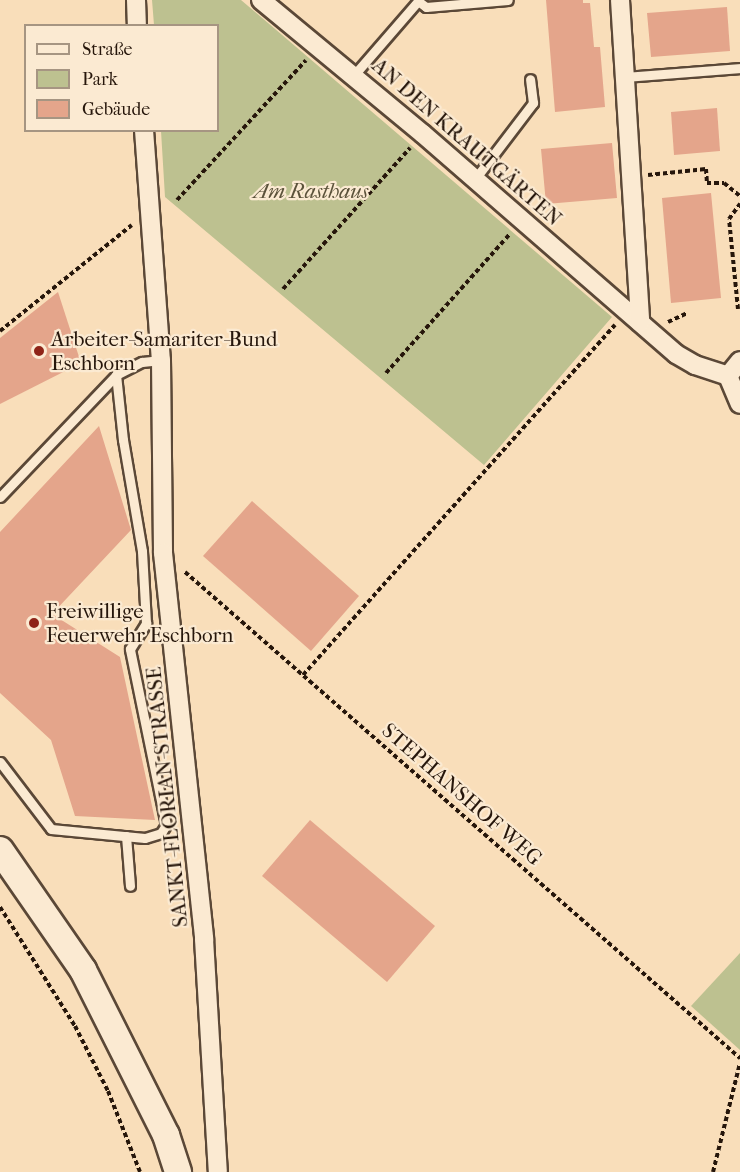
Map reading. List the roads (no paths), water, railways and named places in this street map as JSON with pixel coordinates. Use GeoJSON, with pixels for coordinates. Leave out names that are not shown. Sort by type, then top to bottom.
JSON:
{"type":"FeatureCollection","features":[{"type":"Feature","properties":{"kind":"main road"},"geometry":{"type":"LineString","coordinates":[[0,850],[83,970],[166,1135],[178,1172]]}},
{"type":"Feature","properties":{"kind":"street"},"geometry":{"type":"LineString","coordinates":[[136,0],[137,24]]}},
{"type":"Feature","properties":{"kind":"street","name":"AN DEN KRAUTGÄRTEN"},"geometry":{"type":"LineString","coordinates":[[261,0],[354,75],[675,354],[695,365],[728,376]]}},
{"type":"Feature","properties":{"kind":"street"},"geometry":{"type":"LineString","coordinates":[[620,0],[632,176],[634,316]]}},
{"type":"Feature","properties":{"kind":"street","name":"SANKT-FLORIAN-STRASSE"},"geometry":{"type":"LineString","coordinates":[[144,132],[161,360],[163,553],[204,939],[218,1172]]}},
{"type":"Feature","properties":{"kind":"street"},"geometry":{"type":"LineString","coordinates":[[740,361],[728,376],[740,404]]}},
{"type":"Feature","properties":{"kind":"lane"},"geometry":{"type":"LineString","coordinates":[[354,75],[418,1],[426,7],[508,0]]}},
{"type":"Feature","properties":{"kind":"lane"},"geometry":{"type":"LineString","coordinates":[[626,77],[740,68]]}},
{"type":"Feature","properties":{"kind":"lane"},"geometry":{"type":"LineString","coordinates":[[475,179],[533,103],[530,79]]}},
{"type":"Feature","properties":{"kind":"lane"},"geometry":{"type":"LineString","coordinates":[[0,497],[116,375],[142,362],[161,360]]}},
{"type":"Feature","properties":{"kind":"lane"},"geometry":{"type":"LineString","coordinates":[[0,762],[51,829],[155,837],[166,825],[130,649],[146,623],[142,551],[116,375]]}},
{"type":"Feature","properties":{"kind":"lane"},"geometry":{"type":"LineString","coordinates":[[126,836],[130,886]]}},
{"type":"Feature","properties":{"kind":"place","name":"Arbeiter-Samariter-Bund Eschborn"},"geometry":{"type":"Point","coordinates":[39,351]}},
{"type":"Feature","properties":{"kind":"place","name":"Freiwillige Feuerwehr Eschborn"},"geometry":{"type":"Point","coordinates":[34,623]}},
{"type":"Feature","properties":{"kind":"park label","name":"Am Rasthaus"},"geometry":{"type":"Point","coordinates":[311,191]}}]}
